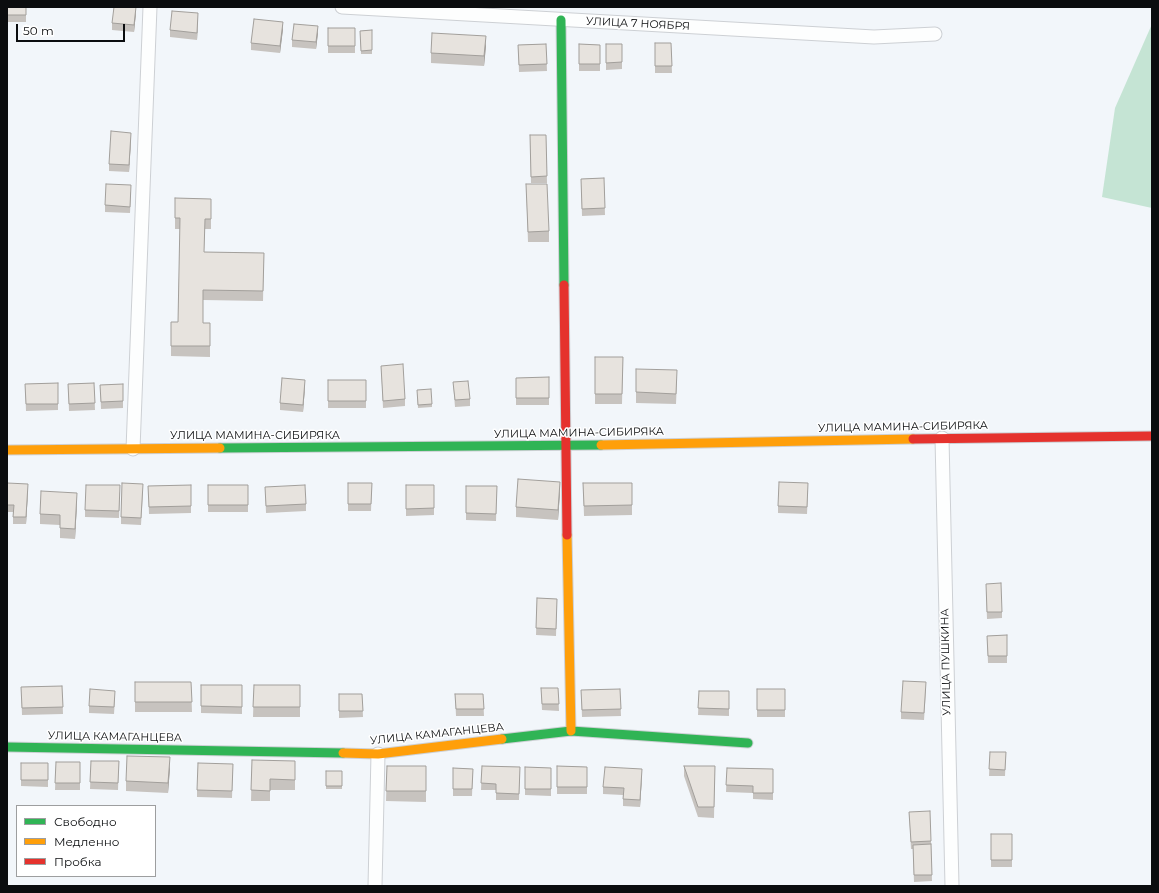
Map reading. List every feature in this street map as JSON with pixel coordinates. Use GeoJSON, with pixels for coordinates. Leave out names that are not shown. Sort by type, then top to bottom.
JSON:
{"type":"FeatureCollection","features":[{"type":"Feature","properties":{"kind":"street"},"geometry":{"type":"LineString","coordinates":[[133,449],[150,7]]}},
{"type":"Feature","properties":{"kind":"street","name":"УЛИЦА 7 НОЯБРЯ"},"geometry":{"type":"LineString","coordinates":[[342,7],[874,37],[935,34]]}},
{"type":"Feature","properties":{"kind":"street"},"geometry":{"type":"LineString","coordinates":[[560,20],[571,731]]}},
{"type":"Feature","properties":{"kind":"street","name":"УЛИЦА МАМИНА-СИБИРЯКА"},"geometry":{"type":"LineString","coordinates":[[7,450],[566,446],[942,438],[1152,436]]}},
{"type":"Feature","properties":{"kind":"street","name":"УЛИЦА ПУШКИНА"},"geometry":{"type":"LineString","coordinates":[[942,438],[952,886]]}},
{"type":"Feature","properties":{"kind":"street","name":"УЛИЦА КАМАГАНЦЕВА"},"geometry":{"type":"LineString","coordinates":[[7,747],[378,754],[571,731],[748,743]]}},
{"type":"Feature","properties":{"kind":"street"},"geometry":{"type":"LineString","coordinates":[[375,886],[378,754]]}},
{"type":"Feature","properties":{"kind":"green space"},"geometry":{"type":"Polygon","coordinates":[[[1152,24],[1152,208],[1102,197],[1115,108],[1152,24]]]}},
{"type":"Feature","properties":{"kind":"building"},"geometry":{"type":"Polygon","coordinates":[[[7,7],[26,7],[26,15],[7,15],[7,7]]]}},
{"type":"Feature","properties":{"kind":"building"},"geometry":{"type":"Polygon","coordinates":[[[114,7],[136,7],[134,25],[112,23],[114,7]]]}},
{"type":"Feature","properties":{"kind":"building"},"geometry":{"type":"Polygon","coordinates":[[[172,11],[198,13],[197,33],[170,30],[172,11]]]}},
{"type":"Feature","properties":{"kind":"building"},"geometry":{"type":"Polygon","coordinates":[[[254,19],[283,22],[280,46],[251,43],[254,19]]]}},
{"type":"Feature","properties":{"kind":"building"},"geometry":{"type":"Polygon","coordinates":[[[294,24],[318,26],[316,42],[292,40],[294,24]]]}},
{"type":"Feature","properties":{"kind":"building"},"geometry":{"type":"Polygon","coordinates":[[[328,28],[355,28],[355,46],[328,46],[328,28]]]}},
{"type":"Feature","properties":{"kind":"building"},"geometry":{"type":"Polygon","coordinates":[[[372,30],[372,50],[361,51],[360,31],[372,30]]]}},
{"type":"Feature","properties":{"kind":"building"},"geometry":{"type":"Polygon","coordinates":[[[432,33],[486,36],[484,56],[431,53],[432,33]]]}},
{"type":"Feature","properties":{"kind":"building"},"geometry":{"type":"Polygon","coordinates":[[[655,43],[671,43],[672,66],[655,66],[655,43]]]}},
{"type":"Feature","properties":{"kind":"building"},"geometry":{"type":"Polygon","coordinates":[[[546,44],[547,64],[519,65],[518,45],[546,44]]]}},
{"type":"Feature","properties":{"kind":"building"},"geometry":{"type":"Polygon","coordinates":[[[579,44],[600,45],[600,64],[579,64],[579,44]]]}},
{"type":"Feature","properties":{"kind":"building"},"geometry":{"type":"Polygon","coordinates":[[[606,44],[622,44],[622,62],[606,63],[606,44]]]}},
{"type":"Feature","properties":{"kind":"building"},"geometry":{"type":"Polygon","coordinates":[[[111,131],[131,133],[129,165],[109,164],[111,131]]]}},
{"type":"Feature","properties":{"kind":"building"},"geometry":{"type":"Polygon","coordinates":[[[530,135],[546,135],[547,176],[531,177],[530,135]]]}},
{"type":"Feature","properties":{"kind":"building"},"geometry":{"type":"Polygon","coordinates":[[[604,178],[605,208],[582,209],[581,179],[604,178]]]}},
{"type":"Feature","properties":{"kind":"building"},"geometry":{"type":"Polygon","coordinates":[[[106,184],[131,185],[130,207],[105,205],[106,184]]]}},
{"type":"Feature","properties":{"kind":"building"},"geometry":{"type":"Polygon","coordinates":[[[526,184],[547,184],[549,231],[528,232],[526,184]]]}},
{"type":"Feature","properties":{"kind":"building"},"geometry":{"type":"Polygon","coordinates":[[[175,198],[211,199],[211,219],[205,219],[204,252],[264,253],[263,291],[203,290],[203,323],[210,323],[210,346],[171,346],[171,322],[178,322],[180,218],[175,218],[175,198]]]}},
{"type":"Feature","properties":{"kind":"building"},"geometry":{"type":"Polygon","coordinates":[[[595,357],[623,357],[622,394],[595,394],[595,357]]]}},
{"type":"Feature","properties":{"kind":"building"},"geometry":{"type":"Polygon","coordinates":[[[403,364],[405,399],[383,401],[381,366],[403,364]]]}},
{"type":"Feature","properties":{"kind":"building"},"geometry":{"type":"Polygon","coordinates":[[[636,369],[677,370],[676,394],[636,392],[636,369]]]}},
{"type":"Feature","properties":{"kind":"building"},"geometry":{"type":"Polygon","coordinates":[[[549,377],[549,398],[516,398],[516,378],[549,377]]]}},
{"type":"Feature","properties":{"kind":"building"},"geometry":{"type":"Polygon","coordinates":[[[282,378],[305,380],[303,405],[280,403],[282,378]]]}},
{"type":"Feature","properties":{"kind":"building"},"geometry":{"type":"Polygon","coordinates":[[[328,380],[366,380],[366,401],[328,401],[328,380]]]}},
{"type":"Feature","properties":{"kind":"building"},"geometry":{"type":"Polygon","coordinates":[[[468,381],[470,399],[455,400],[453,382],[468,381]]]}},
{"type":"Feature","properties":{"kind":"building"},"geometry":{"type":"Polygon","coordinates":[[[58,383],[58,404],[26,404],[25,384],[58,383]]]}},
{"type":"Feature","properties":{"kind":"building"},"geometry":{"type":"Polygon","coordinates":[[[94,383],[95,403],[69,404],[68,384],[94,383]]]}},
{"type":"Feature","properties":{"kind":"building"},"geometry":{"type":"Polygon","coordinates":[[[123,384],[123,401],[101,402],[100,385],[123,384]]]}},
{"type":"Feature","properties":{"kind":"building"},"geometry":{"type":"Polygon","coordinates":[[[431,389],[432,404],[418,405],[417,390],[431,389]]]}},
{"type":"Feature","properties":{"kind":"building"},"geometry":{"type":"Polygon","coordinates":[[[518,479],[560,482],[558,510],[516,507],[518,479]]]}},
{"type":"Feature","properties":{"kind":"building"},"geometry":{"type":"Polygon","coordinates":[[[779,482],[808,483],[807,507],[778,506],[779,482]]]}},
{"type":"Feature","properties":{"kind":"building"},"geometry":{"type":"Polygon","coordinates":[[[7,483],[28,484],[26,517],[13,517],[14,505],[7,505],[7,483]]]}},
{"type":"Feature","properties":{"kind":"building"},"geometry":{"type":"Polygon","coordinates":[[[122,483],[143,484],[141,518],[121,517],[122,483]]]}},
{"type":"Feature","properties":{"kind":"building"},"geometry":{"type":"Polygon","coordinates":[[[348,483],[372,483],[371,504],[348,504],[348,483]]]}},
{"type":"Feature","properties":{"kind":"building"},"geometry":{"type":"Polygon","coordinates":[[[583,483],[632,483],[632,505],[584,506],[583,483]]]}},
{"type":"Feature","properties":{"kind":"building"},"geometry":{"type":"Polygon","coordinates":[[[86,485],[120,485],[119,511],[85,510],[86,485]]]}},
{"type":"Feature","properties":{"kind":"building"},"geometry":{"type":"Polygon","coordinates":[[[191,485],[191,506],[149,507],[148,486],[191,485]]]}},
{"type":"Feature","properties":{"kind":"building"},"geometry":{"type":"Polygon","coordinates":[[[208,485],[248,485],[248,505],[208,505],[208,485]]]}},
{"type":"Feature","properties":{"kind":"building"},"geometry":{"type":"Polygon","coordinates":[[[305,485],[306,504],[266,506],[265,487],[305,485]]]}},
{"type":"Feature","properties":{"kind":"building"},"geometry":{"type":"Polygon","coordinates":[[[406,485],[434,485],[434,508],[406,509],[406,485]]]}},
{"type":"Feature","properties":{"kind":"building"},"geometry":{"type":"Polygon","coordinates":[[[466,486],[497,486],[496,514],[466,513],[466,486]]]}},
{"type":"Feature","properties":{"kind":"building"},"geometry":{"type":"Polygon","coordinates":[[[41,491],[77,493],[75,529],[60,528],[60,515],[40,514],[41,491]]]}},
{"type":"Feature","properties":{"kind":"building"},"geometry":{"type":"Polygon","coordinates":[[[1001,583],[1002,612],[987,612],[986,584],[1001,583]]]}},
{"type":"Feature","properties":{"kind":"building"},"geometry":{"type":"Polygon","coordinates":[[[537,598],[557,599],[556,629],[536,628],[537,598]]]}},
{"type":"Feature","properties":{"kind":"building"},"geometry":{"type":"Polygon","coordinates":[[[1007,635],[1007,656],[988,656],[987,636],[1007,635]]]}},
{"type":"Feature","properties":{"kind":"building"},"geometry":{"type":"Polygon","coordinates":[[[903,681],[926,682],[924,713],[901,712],[903,681]]]}},
{"type":"Feature","properties":{"kind":"building"},"geometry":{"type":"Polygon","coordinates":[[[135,682],[191,682],[192,702],[135,702],[135,682]]]}},
{"type":"Feature","properties":{"kind":"building"},"geometry":{"type":"Polygon","coordinates":[[[201,685],[242,685],[242,707],[201,706],[201,685]]]}},
{"type":"Feature","properties":{"kind":"building"},"geometry":{"type":"Polygon","coordinates":[[[254,685],[300,685],[300,707],[253,707],[254,685]]]}},
{"type":"Feature","properties":{"kind":"building"},"geometry":{"type":"Polygon","coordinates":[[[62,686],[63,707],[22,708],[21,687],[62,686]]]}},
{"type":"Feature","properties":{"kind":"building"},"geometry":{"type":"Polygon","coordinates":[[[541,688],[558,688],[559,704],[542,704],[541,688]]]}},
{"type":"Feature","properties":{"kind":"building"},"geometry":{"type":"Polygon","coordinates":[[[90,689],[115,691],[114,707],[89,706],[90,689]]]}},
{"type":"Feature","properties":{"kind":"building"},"geometry":{"type":"Polygon","coordinates":[[[620,689],[621,709],[582,710],[581,690],[620,689]]]}},
{"type":"Feature","properties":{"kind":"building"},"geometry":{"type":"Polygon","coordinates":[[[757,689],[785,689],[785,710],[757,710],[757,689]]]}},
{"type":"Feature","properties":{"kind":"building"},"geometry":{"type":"Polygon","coordinates":[[[699,691],[729,691],[729,709],[698,708],[699,691]]]}},
{"type":"Feature","properties":{"kind":"building"},"geometry":{"type":"Polygon","coordinates":[[[339,694],[362,694],[363,711],[339,711],[339,694]]]}},
{"type":"Feature","properties":{"kind":"building"},"geometry":{"type":"Polygon","coordinates":[[[455,694],[483,694],[484,709],[456,709],[455,694]]]}},
{"type":"Feature","properties":{"kind":"building"},"geometry":{"type":"Polygon","coordinates":[[[990,752],[1006,752],[1005,770],[989,769],[990,752]]]}},
{"type":"Feature","properties":{"kind":"building"},"geometry":{"type":"Polygon","coordinates":[[[127,756],[170,757],[168,783],[126,781],[127,756]]]}},
{"type":"Feature","properties":{"kind":"building"},"geometry":{"type":"Polygon","coordinates":[[[252,760],[295,761],[295,780],[270,779],[270,791],[251,790],[252,760]]]}},
{"type":"Feature","properties":{"kind":"building"},"geometry":{"type":"Polygon","coordinates":[[[91,761],[119,761],[118,783],[90,782],[91,761]]]}},
{"type":"Feature","properties":{"kind":"building"},"geometry":{"type":"Polygon","coordinates":[[[56,762],[80,762],[80,783],[55,783],[56,762]]]}},
{"type":"Feature","properties":{"kind":"building"},"geometry":{"type":"Polygon","coordinates":[[[21,763],[48,763],[48,780],[21,780],[21,763]]]}},
{"type":"Feature","properties":{"kind":"building"},"geometry":{"type":"Polygon","coordinates":[[[198,763],[233,764],[232,791],[197,790],[198,763]]]}},
{"type":"Feature","properties":{"kind":"building"},"geometry":{"type":"Polygon","coordinates":[[[387,766],[426,766],[426,791],[386,791],[387,766]]]}},
{"type":"Feature","properties":{"kind":"building"},"geometry":{"type":"Polygon","coordinates":[[[482,766],[520,767],[519,794],[496,793],[496,784],[481,783],[482,766]]]}},
{"type":"Feature","properties":{"kind":"building"},"geometry":{"type":"Polygon","coordinates":[[[557,766],[587,767],[587,787],[557,787],[557,766]]]}},
{"type":"Feature","properties":{"kind":"building"},"geometry":{"type":"Polygon","coordinates":[[[684,766],[715,766],[714,807],[698,807],[684,766]]]}},
{"type":"Feature","properties":{"kind":"building"},"geometry":{"type":"Polygon","coordinates":[[[525,767],[551,768],[551,789],[525,789],[525,767]]]}},
{"type":"Feature","properties":{"kind":"building"},"geometry":{"type":"Polygon","coordinates":[[[605,767],[642,769],[640,800],[623,799],[624,788],[603,787],[605,767]]]}},
{"type":"Feature","properties":{"kind":"building"},"geometry":{"type":"Polygon","coordinates":[[[453,768],[473,769],[472,789],[453,789],[453,768]]]}},
{"type":"Feature","properties":{"kind":"building"},"geometry":{"type":"Polygon","coordinates":[[[727,768],[773,769],[773,793],[753,793],[753,786],[726,785],[727,768]]]}},
{"type":"Feature","properties":{"kind":"building"},"geometry":{"type":"Polygon","coordinates":[[[326,771],[342,771],[342,786],[326,786],[326,771]]]}},
{"type":"Feature","properties":{"kind":"building"},"geometry":{"type":"Polygon","coordinates":[[[930,811],[931,841],[911,842],[909,812],[930,811]]]}},
{"type":"Feature","properties":{"kind":"building"},"geometry":{"type":"Polygon","coordinates":[[[991,834],[1012,834],[1012,860],[991,860],[991,834]]]}},
{"type":"Feature","properties":{"kind":"building"},"geometry":{"type":"Polygon","coordinates":[[[931,844],[932,875],[914,875],[913,845],[931,844]]]}},
{"type":"Feature","properties":{"kind":"traffic: fast"},"geometry":{"type":"LineString","coordinates":[[561,20],[564,285]]}},
{"type":"Feature","properties":{"kind":"traffic: fast"},"geometry":{"type":"LineString","coordinates":[[220,448],[601,445]]}},
{"type":"Feature","properties":{"kind":"traffic: fast"},"geometry":{"type":"LineString","coordinates":[[502,739],[571,731],[748,743]]}},
{"type":"Feature","properties":{"kind":"traffic: fast"},"geometry":{"type":"LineString","coordinates":[[7,747],[343,753]]}},
{"type":"Feature","properties":{"kind":"traffic: slow"},"geometry":{"type":"LineString","coordinates":[[601,445],[913,439]]}},
{"type":"Feature","properties":{"kind":"traffic: slow"},"geometry":{"type":"LineString","coordinates":[[7,450],[220,448]]}},
{"type":"Feature","properties":{"kind":"traffic: slow"},"geometry":{"type":"LineString","coordinates":[[567,535],[571,731]]}},
{"type":"Feature","properties":{"kind":"traffic: slow"},"geometry":{"type":"LineString","coordinates":[[343,753],[378,754],[502,739]]}},
{"type":"Feature","properties":{"kind":"traffic: jam"},"geometry":{"type":"LineString","coordinates":[[564,285],[567,535]]}},
{"type":"Feature","properties":{"kind":"traffic: jam"},"geometry":{"type":"LineString","coordinates":[[913,439],[1152,436]]}}]}
